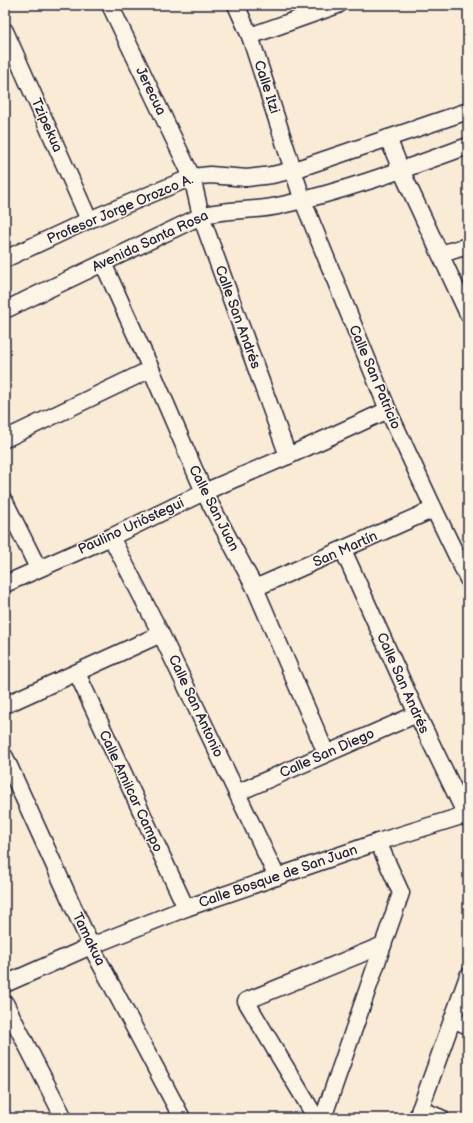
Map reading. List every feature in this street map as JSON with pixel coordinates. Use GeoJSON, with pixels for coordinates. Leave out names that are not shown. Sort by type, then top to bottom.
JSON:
{"type":"FeatureCollection","features":[{"type":"Feature","properties":{"kind":"street","name":"Jerecua"},"geometry":{"type":"LineString","coordinates":[[110,5],[192,177]]}},
{"type":"Feature","properties":{"kind":"street","name":"Calle Itzi"},"geometry":{"type":"LineString","coordinates":[[236,5],[250,36],[294,170]]}},
{"type":"Feature","properties":{"kind":"street"},"geometry":{"type":"LineString","coordinates":[[250,36],[338,5]]}},
{"type":"Feature","properties":{"kind":"street","name":"Tzipekua"},"geometry":{"type":"LineString","coordinates":[[5,31],[90,220]]}},
{"type":"Feature","properties":{"kind":"street","name":"Profesor Jorge Orozco A."},"geometry":{"type":"LineString","coordinates":[[5,259],[90,220],[192,177],[210,175],[247,178],[272,175],[294,170],[468,111]]}},
{"type":"Feature","properties":{"kind":"street"},"geometry":{"type":"LineString","coordinates":[[388,138],[401,170],[468,314]]}},
{"type":"Feature","properties":{"kind":"street","name":"Avenida Santa Rosa"},"geometry":{"type":"LineString","coordinates":[[5,310],[201,216],[214,212],[267,209],[303,201],[401,170],[468,146]]}},
{"type":"Feature","properties":{"kind":"street","name":"Calle San Patricio"},"geometry":{"type":"LineString","coordinates":[[294,170],[303,201],[388,410],[468,579]]}},
{"type":"Feature","properties":{"kind":"street","name":"Calle San Andrés"},"geometry":{"type":"LineString","coordinates":[[192,177],[201,216],[288,456]]}},
{"type":"Feature","properties":{"kind":"street"},"geometry":{"type":"LineString","coordinates":[[440,254],[468,246]]}},
{"type":"Feature","properties":{"kind":"street","name":"Calle San Juan"},"geometry":{"type":"LineString","coordinates":[[103,263],[204,492],[255,588],[326,753]]}},
{"type":"Feature","properties":{"kind":"street"},"geometry":{"type":"LineString","coordinates":[[5,439],[151,369]]}},
{"type":"Feature","properties":{"kind":"street","name":"Paulino Urióstegui"},"geometry":{"type":"LineString","coordinates":[[5,584],[38,568],[111,537],[204,492],[288,456],[388,410]]}},
{"type":"Feature","properties":{"kind":"street"},"geometry":{"type":"LineString","coordinates":[[5,502],[38,568]]}},
{"type":"Feature","properties":{"kind":"street","name":"San Martín"},"geometry":{"type":"LineString","coordinates":[[255,588],[434,509]]}},
{"type":"Feature","properties":{"kind":"street","name":"Calle San Antonio"},"geometry":{"type":"LineString","coordinates":[[111,537],[162,634],[277,877]]}},
{"type":"Feature","properties":{"kind":"street","name":"Calle San Andrés"},"geometry":{"type":"LineString","coordinates":[[344,550],[417,714],[467,816]]}},
{"type":"Feature","properties":{"kind":"street"},"geometry":{"type":"LineString","coordinates":[[5,705],[162,634]]}},
{"type":"Feature","properties":{"kind":"street","name":"Calle Amilcar Campo"},"geometry":{"type":"LineString","coordinates":[[77,673],[186,908]]}},
{"type":"Feature","properties":{"kind":"street","name":"Calle San Diego"},"geometry":{"type":"LineString","coordinates":[[237,793],[417,714]]}},
{"type":"Feature","properties":{"kind":"street","name":"Tamakua"},"geometry":{"type":"LineString","coordinates":[[5,757],[91,946],[182,1118]]}},
{"type":"Feature","properties":{"kind":"street","name":"Calle Bosque de San Juan"},"geometry":{"type":"LineString","coordinates":[[5,984],[91,946],[186,908],[378,842],[467,816]]}},
{"type":"Feature","properties":{"kind":"street"},"geometry":{"type":"LineString","coordinates":[[323,1118],[402,893],[378,842]]}},
{"type":"Feature","properties":{"kind":"street"},"geometry":{"type":"LineString","coordinates":[[316,1118],[246,1001],[383,945]]}},
{"type":"Feature","properties":{"kind":"street"},"geometry":{"type":"LineString","coordinates":[[441,1118],[418,1114],[468,976]]}},
{"type":"Feature","properties":{"kind":"street"},"geometry":{"type":"LineString","coordinates":[[5,1003],[64,1118]]}},
{"type":"Feature","properties":{"kind":"street"},"geometry":{"type":"LineString","coordinates":[[452,1019],[468,1026]]}}]}
